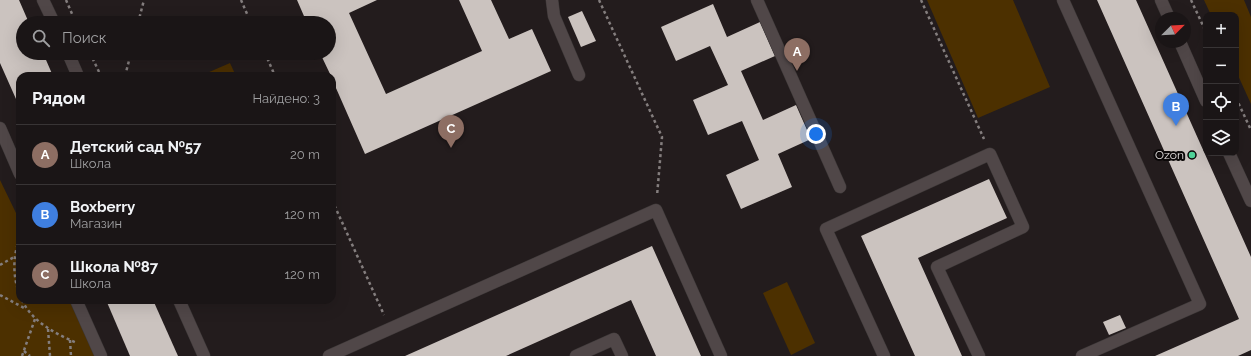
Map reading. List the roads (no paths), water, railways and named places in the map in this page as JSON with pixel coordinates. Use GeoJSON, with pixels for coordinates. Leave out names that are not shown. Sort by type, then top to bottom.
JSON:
{"type":"FeatureCollection","features":[{"type":"Feature","properties":{"kind":"lane"},"geometry":{"type":"LineString","coordinates":[[44,0],[51,16]]}},
{"type":"Feature","properties":{"kind":"lane"},"geometry":{"type":"LineString","coordinates":[[552,0],[554,16],[579,75]]}},
{"type":"Feature","properties":{"kind":"lane"},"geometry":{"type":"LineString","coordinates":[[757,0],[840,187]]}},
{"type":"Feature","properties":{"kind":"lane"},"geometry":{"type":"LineString","coordinates":[[1063,0],[1200,304],[1082,356]]}},
{"type":"Feature","properties":{"kind":"lane"},"geometry":{"type":"LineString","coordinates":[[1161,0],[1166,12]]}},
{"type":"Feature","properties":{"kind":"lane"},"geometry":{"type":"LineString","coordinates":[[1183,48],[1203,94]]}},
{"type":"Feature","properties":{"kind":"lane"},"geometry":{"type":"LineString","coordinates":[[71,60],[76,72]]}},
{"type":"Feature","properties":{"kind":"lane"},"geometry":{"type":"LineString","coordinates":[[0,128],[3,145],[16,167]]}},
{"type":"Feature","properties":{"kind":"lane"},"geometry":{"type":"LineString","coordinates":[[884,356],[826,229],[990,154],[1023,227],[937,267],[979,356]]}},
{"type":"Feature","properties":{"kind":"lane"},"geometry":{"type":"LineString","coordinates":[[1231,156],[1251,201]]}},
{"type":"Feature","properties":{"kind":"lane"},"geometry":{"type":"LineString","coordinates":[[329,356],[656,210],[721,356]]}},
{"type":"Feature","properties":{"kind":"lane"},"geometry":{"type":"LineString","coordinates":[[78,304],[99,351]]}},
{"type":"Feature","properties":{"kind":"lane"},"geometry":{"type":"LineString","coordinates":[[181,304],[204,356]]}},
{"type":"Feature","properties":{"kind":"lane"},"geometry":{"type":"LineString","coordinates":[[576,356],[614,339],[622,356]]}},
{"type":"Feature","properties":{"kind":"place","name":"Детский сад №57"},"geometry":{"type":"Point","coordinates":[797,71]}},
{"type":"Feature","properties":{"kind":"place","name":"Boxberry"},"geometry":{"type":"Point","coordinates":[1176,126]}},
{"type":"Feature","properties":{"kind":"place","name":"Школа №87"},"geometry":{"type":"Point","coordinates":[451,148]}},
{"type":"Feature","properties":{"kind":"place","name":"Ozon"},"geometry":{"type":"Point","coordinates":[1192,155]}}]}
